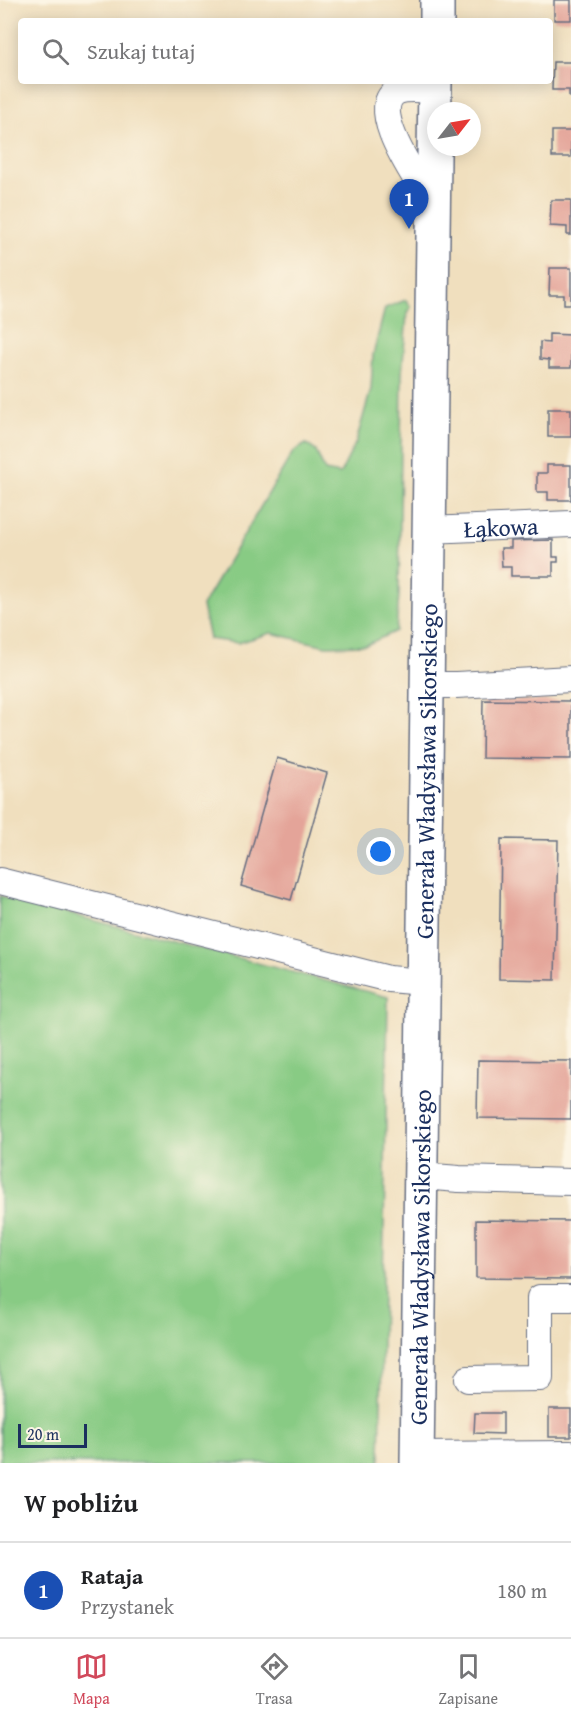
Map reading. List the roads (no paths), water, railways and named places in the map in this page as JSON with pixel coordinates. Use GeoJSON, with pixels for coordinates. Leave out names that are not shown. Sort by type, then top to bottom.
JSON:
{"type":"FeatureCollection","features":[{"type":"Feature","properties":{"kind":"main road"},"geometry":{"type":"LineString","coordinates":[[437,0],[437,18]]}},
{"type":"Feature","properties":{"kind":"main road","name":"Generała Władysława Sikorskiego"},"geometry":{"type":"LineString","coordinates":[[417,1459],[435,86]]}},
{"type":"Feature","properties":{"kind":"street"},"geometry":{"type":"LineString","coordinates":[[434,194],[425,193],[394,140],[387,111],[393,95],[399,91],[435,86]]}},
{"type":"Feature","properties":{"kind":"street","name":"Łąkowa"},"geometry":{"type":"LineString","coordinates":[[429,530],[571,524]]}},
{"type":"Feature","properties":{"kind":"street"},"geometry":{"type":"LineString","coordinates":[[428,685],[571,679]]}},
{"type":"Feature","properties":{"kind":"street"},"geometry":{"type":"LineString","coordinates":[[0,882],[389,980],[423,982]]}},
{"type":"Feature","properties":{"kind":"street"},"geometry":{"type":"LineString","coordinates":[[421,1176],[571,1182]]}},
{"type":"Feature","properties":{"kind":"street"},"geometry":{"type":"LineString","coordinates":[[468,1379],[540,1378],[540,1298],[571,1298]]}},
{"type":"Feature","properties":{"kind":"street"},"geometry":{"type":"LineString","coordinates":[[417,1459],[571,1454]]}},
{"type":"Feature","properties":{"kind":"place","name":"Rataja"},"geometry":{"type":"Point","coordinates":[409,229]}}]}
